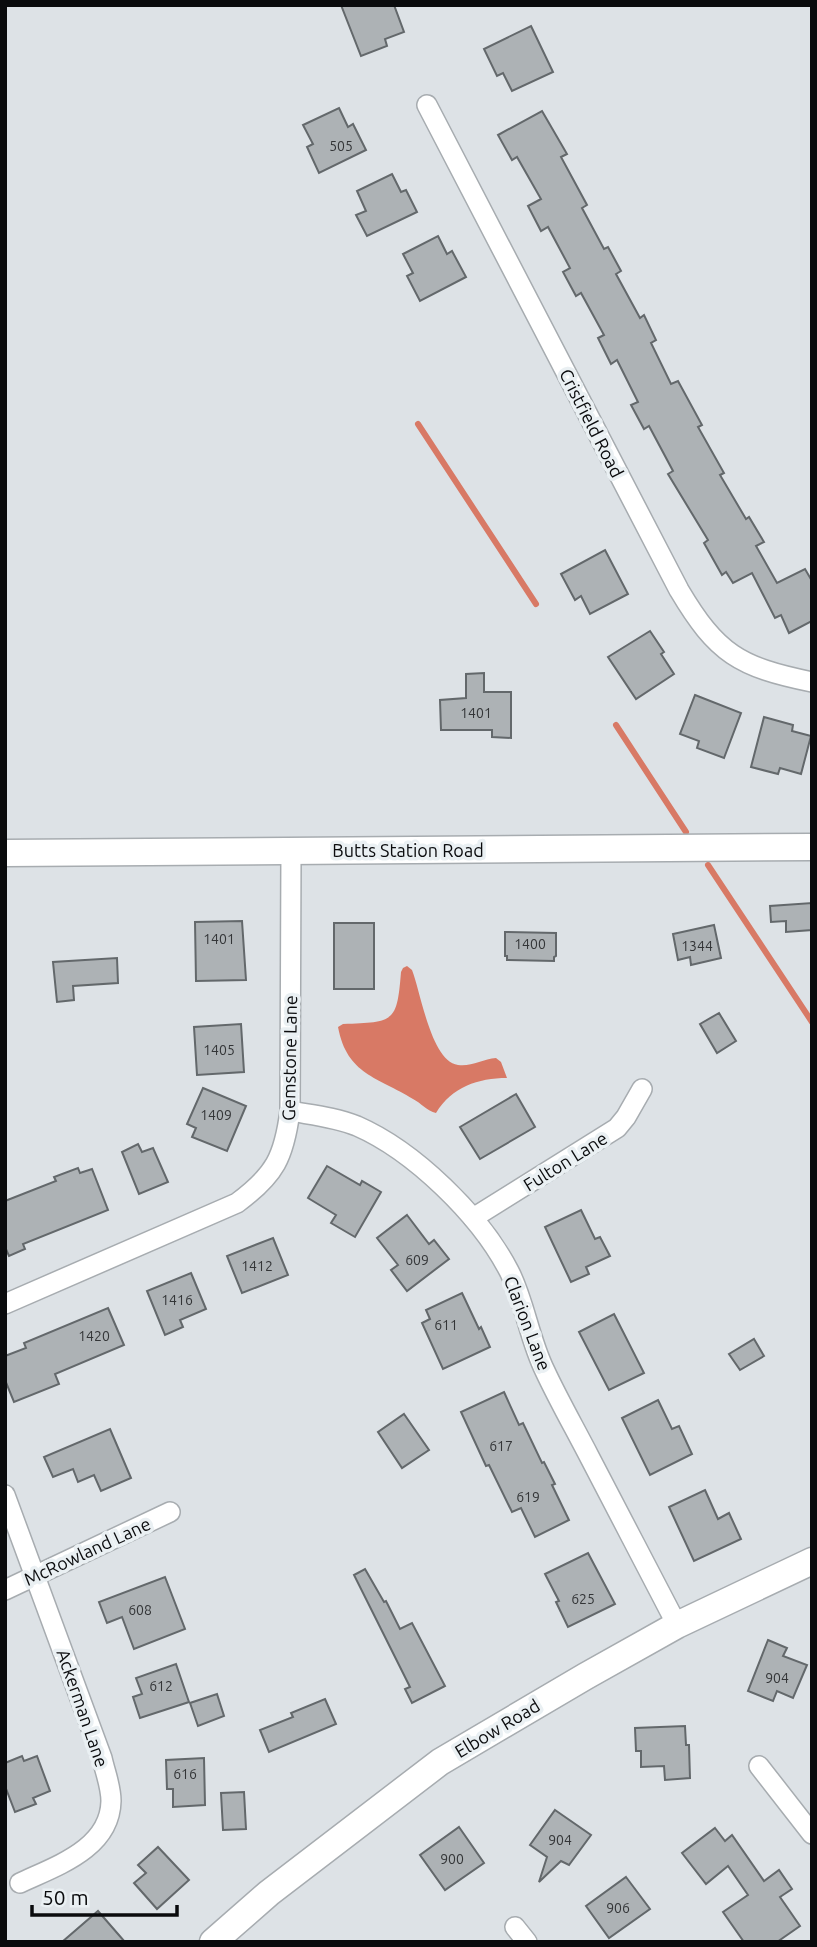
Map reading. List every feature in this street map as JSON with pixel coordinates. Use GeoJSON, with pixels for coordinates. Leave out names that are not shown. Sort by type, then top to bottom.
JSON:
{"type":"FeatureCollection","features":[{"type":"Feature","properties":{"kind":"main road","name":"Butts Station Road"},"geometry":{"type":"LineString","coordinates":[[5,853],[812,847]]}},
{"type":"Feature","properties":{"kind":"main road","name":"Elbow Road"},"geometry":{"type":"LineString","coordinates":[[213,1942],[270,1894],[440,1762],[677,1625],[812,1561]]}},
{"type":"Feature","properties":{"kind":"street","name":"Cristfield Road"},"geometry":{"type":"LineString","coordinates":[[427,105],[697,621],[717,643],[736,658],[757,668],[812,682]]}},
{"type":"Feature","properties":{"kind":"street","name":"Gemstone Lane"},"geometry":{"type":"LineString","coordinates":[[5,1304],[237,1203],[258,1188],[273,1169],[286,1137],[290,1111],[291,850]]}},
{"type":"Feature","properties":{"kind":"street","name":"Fulton Lane"},"geometry":{"type":"LineString","coordinates":[[473,1218],[617,1128],[642,1089]]}},
{"type":"Feature","properties":{"kind":"street","name":"Clarion Lane"},"geometry":{"type":"LineString","coordinates":[[290,1111],[330,1117],[355,1126],[394,1147],[433,1178],[473,1218],[509,1270],[544,1369],[677,1625]]}},
{"type":"Feature","properties":{"kind":"street","name":"Ackerman Lane"},"geometry":{"type":"LineString","coordinates":[[5,1495],[102,1758],[111,1802],[107,1820],[97,1838],[81,1853],[20,1883]]}},
{"type":"Feature","properties":{"kind":"street","name":"McRowland Lane"},"geometry":{"type":"LineString","coordinates":[[5,1590],[170,1512]]}},
{"type":"Feature","properties":{"kind":"street"},"geometry":{"type":"LineString","coordinates":[[759,1766],[812,1834]]}},
{"type":"Feature","properties":{"kind":"shaded area"},"geometry":{"type":"Polygon","coordinates":[[[407,966],[412,970],[434,1039],[449,1061],[463,1065],[496,1058],[501,1062],[507,1078],[476,1082],[458,1090],[436,1113],[356,1065],[342,1043],[338,1027],[343,1024],[383,1020],[390,1016],[397,1001],[401,972],[407,966]]]}},
{"type":"Feature","properties":{"kind":"building"},"geometry":{"type":"Polygon","coordinates":[[[341,5],[394,5],[404,32],[385,39],[387,46],[361,56],[341,5]]]}},
{"type":"Feature","properties":{"kind":"building"},"geometry":{"type":"Polygon","coordinates":[[[531,26],[553,72],[512,91],[503,73],[497,76],[484,49],[531,26]]]}},
{"type":"Feature","properties":{"kind":"building"},"geometry":{"type":"Polygon","coordinates":[[[339,108],[348,127],[353,124],[366,150],[319,173],[307,147],[313,144],[303,125],[339,108]]]}},
{"type":"Feature","properties":{"kind":"building"},"geometry":{"type":"Polygon","coordinates":[[[542,111],[567,154],[561,157],[587,205],[582,208],[604,249],[608,247],[621,271],[616,274],[640,318],[644,315],[656,340],[651,343],[671,384],[678,381],[702,425],[698,427],[724,473],[720,475],[746,519],[749,517],[764,542],[756,546],[777,583],[805,569],[812,581],[812,621],[789,633],[781,615],[775,618],[752,573],[733,583],[726,572],[722,575],[704,543],[708,540],[668,474],[673,471],[649,426],[644,429],[631,405],[638,402],[617,360],[611,364],[598,338],[604,335],[581,293],[576,296],[563,272],[570,268],[548,227],[541,231],[528,206],[541,199],[517,157],[512,160],[498,135],[542,111]]]}},
{"type":"Feature","properties":{"kind":"building"},"geometry":{"type":"Polygon","coordinates":[[[392,174],[401,192],[406,190],[417,212],[367,236],[356,215],[366,211],[357,191],[392,174]]]}},
{"type":"Feature","properties":{"kind":"building"},"geometry":{"type":"Polygon","coordinates":[[[438,236],[447,254],[452,251],[466,277],[420,301],[407,276],[413,273],[403,254],[438,236]]]}},
{"type":"Feature","properties":{"kind":"building"},"geometry":{"type":"Polygon","coordinates":[[[605,550],[628,594],[590,614],[581,596],[575,600],[561,574],[605,550]]]}},
{"type":"Feature","properties":{"kind":"building"},"geometry":{"type":"Polygon","coordinates":[[[650,631],[674,674],[636,699],[608,657],[650,631]]]}},
{"type":"Feature","properties":{"kind":"building"},"geometry":{"type":"Polygon","coordinates":[[[484,673],[484,692],[511,692],[511,738],[492,737],[492,730],[441,730],[440,700],[466,698],[466,674],[484,673]]]}},
{"type":"Feature","properties":{"kind":"building"},"geometry":{"type":"Polygon","coordinates":[[[695,695],[741,713],[724,758],[697,748],[699,741],[680,734],[695,695]]]}},
{"type":"Feature","properties":{"kind":"building"},"geometry":{"type":"Polygon","coordinates":[[[764,717],[793,725],[792,731],[811,736],[801,774],[780,768],[778,774],[751,767],[764,717]]]}},
{"type":"Feature","properties":{"kind":"building"},"geometry":{"type":"Polygon","coordinates":[[[812,903],[812,930],[786,932],[786,921],[771,922],[770,906],[812,903]]]}},
{"type":"Feature","properties":{"kind":"building"},"geometry":{"type":"Polygon","coordinates":[[[242,921],[246,980],[196,981],[195,922],[242,921]]]}},
{"type":"Feature","properties":{"kind":"building"},"geometry":{"type":"Polygon","coordinates":[[[334,923],[374,923],[374,989],[334,989],[334,923]]]}},
{"type":"Feature","properties":{"kind":"building"},"geometry":{"type":"Polygon","coordinates":[[[714,925],[721,958],[691,965],[690,957],[678,960],[673,934],[714,925]]]}},
{"type":"Feature","properties":{"kind":"building"},"geometry":{"type":"Polygon","coordinates":[[[505,932],[556,933],[554,961],[507,960],[505,932]]]}},
{"type":"Feature","properties":{"kind":"building"},"geometry":{"type":"Polygon","coordinates":[[[117,958],[118,983],[73,986],[74,1000],[57,1002],[53,962],[117,958]]]}},
{"type":"Feature","properties":{"kind":"building"},"geometry":{"type":"Polygon","coordinates":[[[719,1013],[736,1041],[717,1053],[700,1024],[719,1013]]]}},
{"type":"Feature","properties":{"kind":"building"},"geometry":{"type":"Polygon","coordinates":[[[241,1024],[244,1072],[197,1075],[194,1027],[241,1024]]]}},
{"type":"Feature","properties":{"kind":"building"},"geometry":{"type":"Polygon","coordinates":[[[203,1088],[246,1106],[227,1151],[192,1137],[196,1128],[187,1124],[203,1088]]]}},
{"type":"Feature","properties":{"kind":"building"},"geometry":{"type":"Polygon","coordinates":[[[516,1094],[535,1127],[480,1159],[460,1127],[516,1094]]]}},
{"type":"Feature","properties":{"kind":"building"},"geometry":{"type":"Polygon","coordinates":[[[138,1144],[142,1152],[153,1148],[168,1182],[139,1194],[122,1152],[138,1144]]]}},
{"type":"Feature","properties":{"kind":"building"},"geometry":{"type":"Polygon","coordinates":[[[327,1166],[360,1185],[362,1181],[381,1192],[355,1237],[331,1223],[336,1215],[308,1198],[327,1166]]]}},
{"type":"Feature","properties":{"kind":"building"},"geometry":{"type":"Polygon","coordinates":[[[78,1168],[80,1173],[92,1169],[108,1210],[23,1244],[25,1249],[9,1256],[5,1247],[5,1201],[56,1181],[54,1177],[78,1168]]]}},
{"type":"Feature","properties":{"kind":"building"},"geometry":{"type":"Polygon","coordinates":[[[581,1210],[595,1239],[600,1237],[610,1256],[586,1267],[589,1274],[571,1282],[545,1227],[581,1210]]]}},
{"type":"Feature","properties":{"kind":"building"},"geometry":{"type":"Polygon","coordinates":[[[407,1215],[429,1244],[434,1240],[449,1259],[407,1291],[391,1270],[398,1265],[377,1238],[407,1215]]]}},
{"type":"Feature","properties":{"kind":"building"},"geometry":{"type":"Polygon","coordinates":[[[273,1238],[288,1275],[242,1293],[227,1256],[273,1238]]]}},
{"type":"Feature","properties":{"kind":"building"},"geometry":{"type":"Polygon","coordinates":[[[191,1273],[206,1309],[180,1320],[183,1327],[165,1335],[147,1291],[191,1273]]]}},
{"type":"Feature","properties":{"kind":"building"},"geometry":{"type":"Polygon","coordinates":[[[462,1293],[490,1347],[443,1369],[422,1323],[430,1319],[426,1310],[462,1293]]]}},
{"type":"Feature","properties":{"kind":"building"},"geometry":{"type":"Polygon","coordinates":[[[108,1308],[124,1345],[55,1374],[59,1384],[14,1402],[5,1380],[5,1356],[26,1348],[24,1343],[108,1308]]]}},
{"type":"Feature","properties":{"kind":"building"},"geometry":{"type":"Polygon","coordinates":[[[614,1314],[644,1373],[609,1390],[579,1332],[614,1314]]]}},
{"type":"Feature","properties":{"kind":"building"},"geometry":{"type":"Polygon","coordinates":[[[754,1339],[764,1356],[740,1370],[729,1354],[754,1339]]]}},
{"type":"Feature","properties":{"kind":"building"},"geometry":{"type":"Polygon","coordinates":[[[504,1392],[519,1425],[523,1423],[542,1463],[544,1462],[569,1520],[535,1537],[521,1508],[512,1512],[489,1465],[486,1466],[461,1412],[504,1392]]]}},
{"type":"Feature","properties":{"kind":"building"},"geometry":{"type":"Polygon","coordinates":[[[658,1400],[672,1429],[679,1426],[692,1454],[650,1475],[622,1418],[658,1400]]]}},
{"type":"Feature","properties":{"kind":"building"},"geometry":{"type":"Polygon","coordinates":[[[404,1414],[429,1450],[402,1468],[378,1432],[404,1414]]]}},
{"type":"Feature","properties":{"kind":"building"},"geometry":{"type":"Polygon","coordinates":[[[110,1429],[131,1478],[101,1491],[94,1475],[78,1482],[73,1469],[53,1477],[44,1457],[110,1429]]]}},
{"type":"Feature","properties":{"kind":"building"},"geometry":{"type":"Polygon","coordinates":[[[705,1490],[718,1519],[729,1513],[741,1539],[694,1561],[669,1507],[705,1490]]]}},
{"type":"Feature","properties":{"kind":"building"},"geometry":{"type":"Polygon","coordinates":[[[588,1553],[615,1604],[568,1627],[545,1574],[588,1553]]]}},
{"type":"Feature","properties":{"kind":"building"},"geometry":{"type":"Polygon","coordinates":[[[365,1569],[400,1629],[412,1623],[445,1686],[412,1703],[405,1689],[410,1687],[354,1575],[365,1569]]]}},
{"type":"Feature","properties":{"kind":"building"},"geometry":{"type":"Polygon","coordinates":[[[165,1577],[185,1629],[134,1649],[122,1617],[107,1623],[99,1602],[165,1577]]]}},
{"type":"Feature","properties":{"kind":"building"},"geometry":{"type":"Polygon","coordinates":[[[768,1640],[787,1648],[783,1656],[807,1665],[793,1698],[777,1691],[773,1701],[748,1691],[768,1640]]]}},
{"type":"Feature","properties":{"kind":"building"},"geometry":{"type":"Polygon","coordinates":[[[176,1664],[189,1702],[140,1718],[133,1697],[142,1694],[136,1678],[176,1664]]]}},
{"type":"Feature","properties":{"kind":"building"},"geometry":{"type":"Polygon","coordinates":[[[217,1694],[224,1716],[198,1726],[190,1703],[217,1694]]]}},
{"type":"Feature","properties":{"kind":"building"},"geometry":{"type":"Polygon","coordinates":[[[325,1699],[336,1724],[269,1752],[260,1730],[293,1717],[291,1713],[325,1699]]]}},
{"type":"Feature","properties":{"kind":"building"},"geometry":{"type":"Polygon","coordinates":[[[685,1726],[686,1745],[689,1745],[690,1778],[665,1780],[664,1766],[641,1767],[641,1751],[636,1751],[635,1728],[685,1726]]]}},
{"type":"Feature","properties":{"kind":"building"},"geometry":{"type":"Polygon","coordinates":[[[22,1756],[24,1761],[37,1756],[50,1791],[33,1798],[36,1804],[15,1812],[5,1786],[5,1763],[22,1756]]]}},
{"type":"Feature","properties":{"kind":"building"},"geometry":{"type":"Polygon","coordinates":[[[204,1758],[205,1805],[173,1807],[173,1789],[167,1789],[166,1760],[204,1758]]]}},
{"type":"Feature","properties":{"kind":"building"},"geometry":{"type":"Polygon","coordinates":[[[244,1792],[246,1829],[223,1830],[221,1793],[244,1792]]]}},
{"type":"Feature","properties":{"kind":"building"},"geometry":{"type":"Polygon","coordinates":[[[555,1810],[591,1835],[569,1865],[561,1861],[539,1882],[547,1857],[530,1845],[555,1810]]]}},
{"type":"Feature","properties":{"kind":"building"},"geometry":{"type":"Polygon","coordinates":[[[459,1827],[484,1863],[445,1890],[420,1855],[459,1827]]]}},
{"type":"Feature","properties":{"kind":"building"},"geometry":{"type":"Polygon","coordinates":[[[715,1828],[725,1841],[732,1835],[764,1881],[779,1870],[792,1889],[780,1897],[800,1926],[777,1942],[744,1942],[723,1912],[748,1895],[728,1866],[706,1884],[682,1853],[715,1828]]]}},
{"type":"Feature","properties":{"kind":"building"},"geometry":{"type":"Polygon","coordinates":[[[158,1847],[189,1880],[157,1909],[134,1883],[146,1873],[138,1865],[158,1847]]]}},
{"type":"Feature","properties":{"kind":"building"},"geometry":{"type":"Polygon","coordinates":[[[626,1877],[650,1909],[609,1938],[586,1906],[626,1877]]]}},
{"type":"Feature","properties":{"kind":"building"},"geometry":{"type":"Polygon","coordinates":[[[98,1911],[125,1942],[62,1942],[98,1911]]]}},
{"type":"Feature","properties":{"kind":"waterway"},"geometry":{"type":"LineString","coordinates":[[418,424],[536,604]]}},
{"type":"Feature","properties":{"kind":"waterway"},"geometry":{"type":"LineString","coordinates":[[616,725],[686,832]]}},
{"type":"Feature","properties":{"kind":"waterway"},"geometry":{"type":"LineString","coordinates":[[708,865],[812,1022]]}}]}
